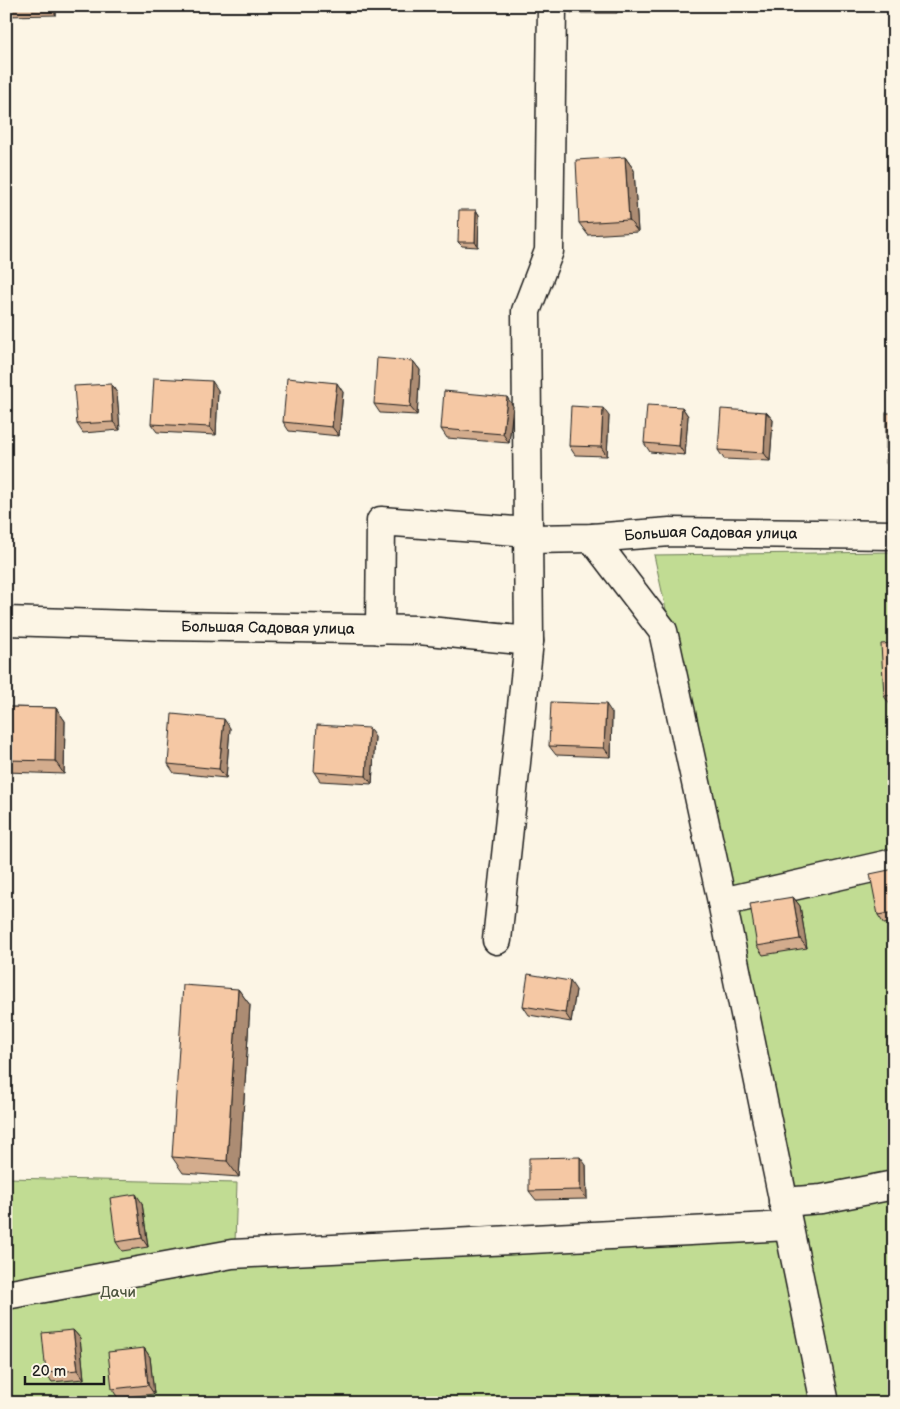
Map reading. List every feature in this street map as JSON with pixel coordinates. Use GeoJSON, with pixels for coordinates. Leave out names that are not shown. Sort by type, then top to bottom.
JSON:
{"type":"FeatureCollection","features":[{"type":"Feature","properties":{"kind":"street"},"geometry":{"type":"LineString","coordinates":[[497,940],[529,641],[526,311],[549,251],[552,6]]}},
{"type":"Feature","properties":{"kind":"street","name":"Большая Садовая улица"},"geometry":{"type":"LineString","coordinates":[[380,630],[381,521],[529,536],[592,538],[670,532],[894,535]]}},
{"type":"Feature","properties":{"kind":"street"},"geometry":{"type":"LineString","coordinates":[[592,538],[663,631],[722,902],[825,1403]]}},
{"type":"Feature","properties":{"kind":"street","name":"Большая Садовая улица"},"geometry":{"type":"LineString","coordinates":[[6,621],[163,626],[419,630],[529,641]]}},
{"type":"Feature","properties":{"kind":"street"},"geometry":{"type":"LineString","coordinates":[[722,902],[894,862]]}},
{"type":"Feature","properties":{"kind":"street"},"geometry":{"type":"LineString","coordinates":[[6,1295],[232,1254],[785,1214],[822,1198],[894,1185]]}},
{"type":"Feature","properties":{"kind":"green space","name":"Дачи"},"geometry":{"type":"Polygon","coordinates":[[[894,552],[894,1403],[6,1403],[6,1178],[237,1183],[235,1243],[803,1234],[654,555],[894,552]]]}},
{"type":"Feature","properties":{"kind":"building"},"geometry":{"type":"Polygon","coordinates":[[[625,157],[629,220],[579,223],[576,160],[625,157]]]}},
{"type":"Feature","properties":{"kind":"building"},"geometry":{"type":"Polygon","coordinates":[[[459,210],[476,210],[475,242],[458,242],[459,210]]]}},
{"type":"Feature","properties":{"kind":"building"},"geometry":{"type":"Polygon","coordinates":[[[377,358],[413,361],[410,407],[374,404],[377,358]]]}},
{"type":"Feature","properties":{"kind":"building"},"geometry":{"type":"Polygon","coordinates":[[[154,378],[212,381],[210,427],[151,424],[154,378]]]}},
{"type":"Feature","properties":{"kind":"building"},"geometry":{"type":"Polygon","coordinates":[[[287,378],[337,383],[332,427],[283,422],[287,378]]]}},
{"type":"Feature","properties":{"kind":"building"},"geometry":{"type":"Polygon","coordinates":[[[111,384],[113,422],[77,424],[74,386],[111,384]]]}},
{"type":"Feature","properties":{"kind":"building"},"geometry":{"type":"Polygon","coordinates":[[[444,391],[507,397],[503,434],[441,429],[444,391]]]}},
{"type":"Feature","properties":{"kind":"building"},"geometry":{"type":"Polygon","coordinates":[[[647,405],[682,407],[679,446],[644,443],[647,405]]]}},
{"type":"Feature","properties":{"kind":"building"},"geometry":{"type":"Polygon","coordinates":[[[571,406],[603,408],[601,447],[569,446],[571,406]]]}},
{"type":"Feature","properties":{"kind":"building"},"geometry":{"type":"Polygon","coordinates":[[[721,409],[766,412],[764,453],[718,450],[721,409]]]}},
{"type":"Feature","properties":{"kind":"building"},"geometry":{"type":"Polygon","coordinates":[[[886,413],[894,413],[894,463],[886,463],[886,413]]]}},
{"type":"Feature","properties":{"kind":"building"},"geometry":{"type":"Polygon","coordinates":[[[894,643],[894,695],[884,696],[881,644],[894,643]]]}},
{"type":"Feature","properties":{"kind":"building"},"geometry":{"type":"Polygon","coordinates":[[[551,702],[606,704],[604,748],[549,746],[551,702]]]}},
{"type":"Feature","properties":{"kind":"building"},"geometry":{"type":"Polygon","coordinates":[[[6,707],[56,708],[55,761],[6,760],[6,707]]]}},
{"type":"Feature","properties":{"kind":"building"},"geometry":{"type":"Polygon","coordinates":[[[172,714],[224,719],[219,769],[168,764],[172,714]]]}},
{"type":"Feature","properties":{"kind":"building"},"geometry":{"type":"Polygon","coordinates":[[[317,725],[369,728],[366,776],[314,772],[317,725]]]}},
{"type":"Feature","properties":{"kind":"building"},"geometry":{"type":"Polygon","coordinates":[[[894,869],[894,912],[878,915],[870,874],[894,869]]]}},
{"type":"Feature","properties":{"kind":"building"},"geometry":{"type":"Polygon","coordinates":[[[793,897],[800,939],[757,946],[750,904],[793,897]]]}},
{"type":"Feature","properties":{"kind":"building"},"geometry":{"type":"Polygon","coordinates":[[[528,974],[570,981],[565,1013],[523,1006],[528,974]]]}},
{"type":"Feature","properties":{"kind":"building"},"geometry":{"type":"Polygon","coordinates":[[[183,985],[238,989],[227,1161],[172,1157],[183,985]]]}},
{"type":"Feature","properties":{"kind":"building"},"geometry":{"type":"Polygon","coordinates":[[[580,1157],[580,1190],[529,1191],[529,1158],[580,1157]]]}},
{"type":"Feature","properties":{"kind":"building"},"geometry":{"type":"Polygon","coordinates":[[[136,1194],[142,1238],[116,1242],[110,1198],[136,1194]]]}},
{"type":"Feature","properties":{"kind":"building"},"geometry":{"type":"Polygon","coordinates":[[[73,1330],[78,1370],[46,1373],[42,1333],[73,1330]]]}},
{"type":"Feature","properties":{"kind":"building"},"geometry":{"type":"Polygon","coordinates":[[[144,1348],[148,1385],[112,1389],[108,1352],[144,1348]]]}}]}
